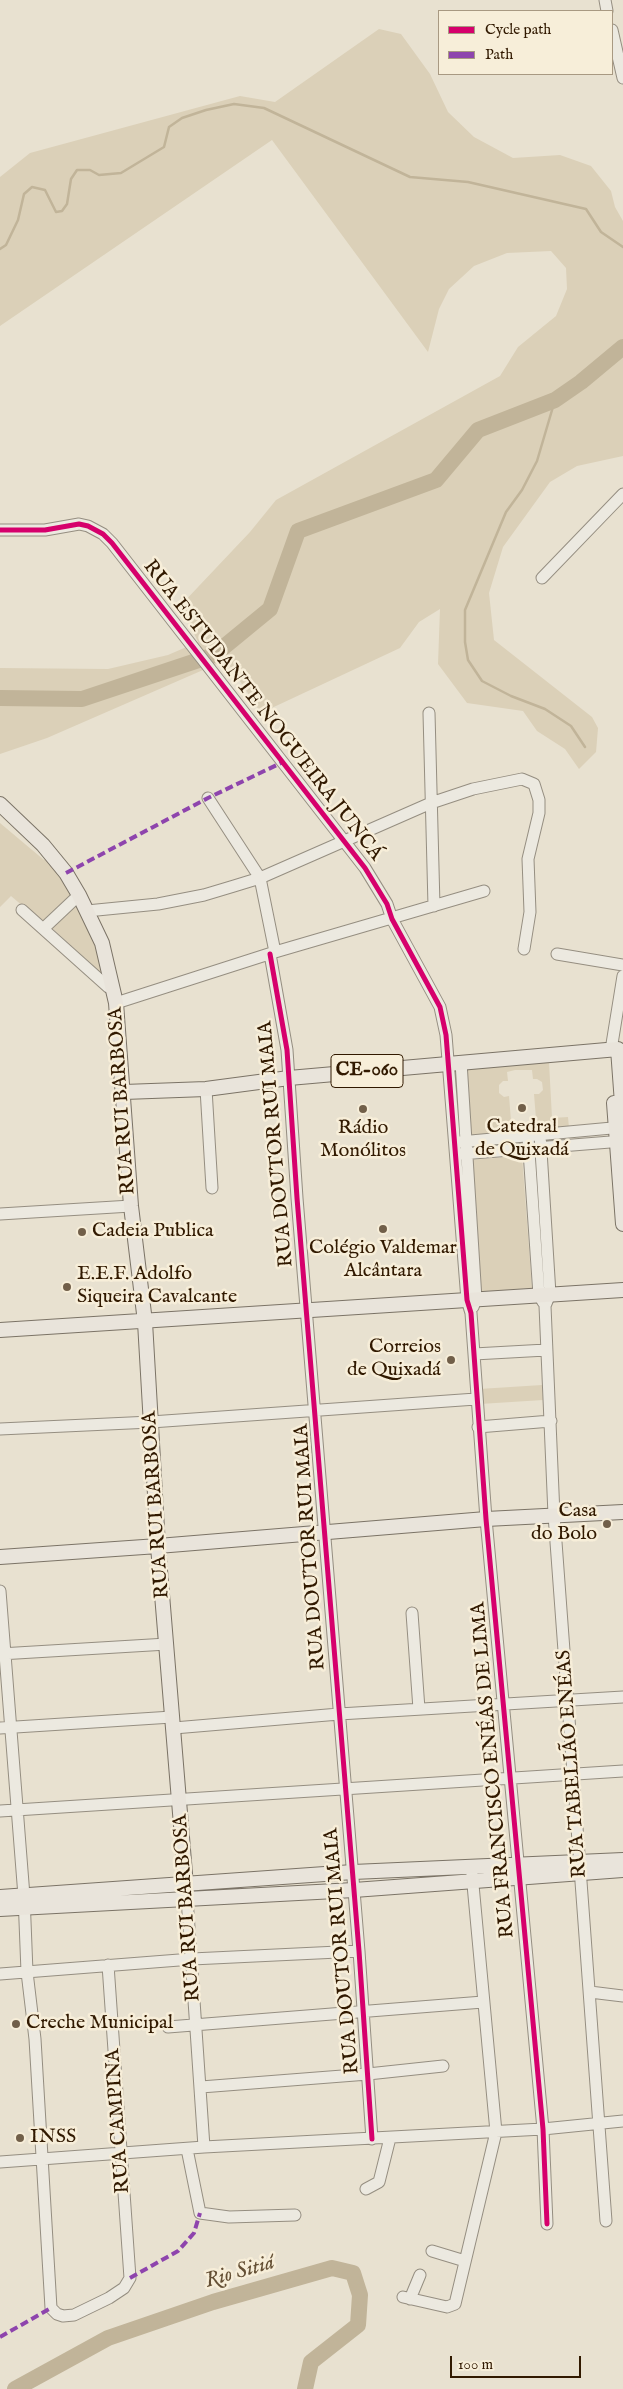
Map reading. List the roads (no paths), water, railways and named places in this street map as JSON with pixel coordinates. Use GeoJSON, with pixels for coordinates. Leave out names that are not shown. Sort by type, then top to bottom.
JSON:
{"type":"FeatureCollection","features":[{"type":"Feature","properties":{"kind":"main road","name":"RUA RUI BARBOSA"},"geometry":{"type":"LineString","coordinates":[[0,804],[20,822],[66,873],[79,895],[102,943],[116,1003],[131,1206],[145,1322],[158,1546],[187,1891]]}},
{"type":"Feature","properties":{"kind":"main road","name":"CE-060"},"geometry":{"type":"LineString","coordinates":[[124,1092],[206,1089],[289,1078],[615,1050]]}},
{"type":"Feature","properties":{"kind":"main road"},"geometry":{"type":"LineString","coordinates":[[615,1050],[623,1224]]}},
{"type":"Feature","properties":{"kind":"main road"},"geometry":{"type":"LineString","coordinates":[[0,1330],[145,1322],[305,1310],[471,1304],[623,1290]]}},
{"type":"Feature","properties":{"kind":"main road"},"geometry":{"type":"LineString","coordinates":[[0,1557],[486,1519],[623,1512]]}},
{"type":"Feature","properties":{"kind":"main road"},"geometry":{"type":"LineString","coordinates":[[580,1868],[623,1860]]}},
{"type":"Feature","properties":{"kind":"main road"},"geometry":{"type":"LineString","coordinates":[[187,1891],[354,1890],[472,1874],[580,1868],[623,1870]]}},
{"type":"Feature","properties":{"kind":"main road"},"geometry":{"type":"LineString","coordinates":[[0,1909],[24,1902],[187,1891],[353,1872],[472,1874]]}},
{"type":"Feature","properties":{"kind":"main road"},"geometry":{"type":"LineString","coordinates":[[0,1898],[24,1902]]}},
{"type":"Feature","properties":{"kind":"street"},"geometry":{"type":"LineString","coordinates":[[613,34],[623,78]]}},
{"type":"Feature","properties":{"kind":"street"},"geometry":{"type":"LineString","coordinates":[[542,578],[623,494]]}},
{"type":"Feature","properties":{"kind":"street","name":"RUA ESTUDANTE NOGUEIRA JUNCÁ"},"geometry":{"type":"LineString","coordinates":[[0,530],[45,530],[79,524],[88,526],[103,534],[112,543],[345,841],[387,904],[392,919],[440,1007],[454,1063]]}},
{"type":"Feature","properties":{"kind":"street"},"geometry":{"type":"LineString","coordinates":[[429,713],[434,906]]}},
{"type":"Feature","properties":{"kind":"street"},"geometry":{"type":"LineString","coordinates":[[87,911],[158,904],[204,895],[260,878],[431,803],[473,789],[516,779],[527,780],[534,784],[539,814],[528,859],[530,912],[524,949]]}},
{"type":"Feature","properties":{"kind":"street","name":"RUA DOUTOR RUI MAIA"},"geometry":{"type":"LineString","coordinates":[[208,798],[260,878],[284,1028],[338,1714],[353,1872],[372,2139]]}},
{"type":"Feature","properties":{"kind":"street"},"geometry":{"type":"LineString","coordinates":[[116,1003],[273,953],[484,891]]}},
{"type":"Feature","properties":{"kind":"street"},"geometry":{"type":"LineString","coordinates":[[44,928],[79,895]]}},
{"type":"Feature","properties":{"kind":"street"},"geometry":{"type":"LineString","coordinates":[[22,910],[108,987],[113,988]]}},
{"type":"Feature","properties":{"kind":"street"},"geometry":{"type":"LineString","coordinates":[[557,954],[623,965]]}},
{"type":"Feature","properties":{"kind":"street"},"geometry":{"type":"LineString","coordinates":[[615,1050],[622,984]]}},
{"type":"Feature","properties":{"kind":"street"},"geometry":{"type":"LineString","coordinates":[[615,1050],[623,1018]]}},
{"type":"Feature","properties":{"kind":"street"},"geometry":{"type":"LineString","coordinates":[[454,1063],[467,1147],[471,1304]]}},
{"type":"Feature","properties":{"kind":"street"},"geometry":{"type":"LineString","coordinates":[[454,1063],[454,1149],[471,1304]]}},
{"type":"Feature","properties":{"kind":"street"},"geometry":{"type":"LineString","coordinates":[[206,1089],[212,1188]]}},
{"type":"Feature","properties":{"kind":"street"},"geometry":{"type":"LineString","coordinates":[[467,1147],[542,1148],[620,1131]]}},
{"type":"Feature","properties":{"kind":"street"},"geometry":{"type":"LineString","coordinates":[[454,1149],[540,1135],[620,1131]]}},
{"type":"Feature","properties":{"kind":"street"},"geometry":{"type":"LineString","coordinates":[[540,1135],[542,1148],[544,1298]]}},
{"type":"Feature","properties":{"kind":"street"},"geometry":{"type":"LineString","coordinates":[[528,1137],[544,1298]]}},
{"type":"Feature","properties":{"kind":"street"},"geometry":{"type":"LineString","coordinates":[[0,1214],[131,1206]]}},
{"type":"Feature","properties":{"kind":"street","name":"RUA TABELIÃO ENÉAS"},"geometry":{"type":"LineString","coordinates":[[544,1298],[554,1515],[606,2221]]}},
{"type":"Feature","properties":{"kind":"street","name":"RUA FRANCISCO ENÉAS DE LIMA"},"geometry":{"type":"LineString","coordinates":[[471,1304],[478,1427],[543,2129],[548,2224]]}},
{"type":"Feature","properties":{"kind":"street"},"geometry":{"type":"LineString","coordinates":[[474,1354],[546,1350]]}},
{"type":"Feature","properties":{"kind":"street"},"geometry":{"type":"LineString","coordinates":[[0,1429],[151,1422],[476,1399]]}},
{"type":"Feature","properties":{"kind":"street"},"geometry":{"type":"LineString","coordinates":[[478,1427],[551,1422]]}},
{"type":"Feature","properties":{"kind":"street"},"geometry":{"type":"LineString","coordinates":[[0,1591],[5,1728],[16,1810],[24,1902],[27,1972],[35,2039],[40,2159]]}},
{"type":"Feature","properties":{"kind":"street"},"geometry":{"type":"LineString","coordinates":[[412,1613],[420,1709]]}},
{"type":"Feature","properties":{"kind":"street"},"geometry":{"type":"LineString","coordinates":[[2,1654],[167,1644]]}},
{"type":"Feature","properties":{"kind":"street"},"geometry":{"type":"LineString","coordinates":[[5,1728],[338,1714],[623,1697]]}},
{"type":"Feature","properties":{"kind":"street"},"geometry":{"type":"LineString","coordinates":[[0,1811],[623,1771]]}},
{"type":"Feature","properties":{"kind":"street"},"geometry":{"type":"LineString","coordinates":[[420,2276],[407,2298],[447,2307],[453,2306],[496,2132],[472,1874]]}},
{"type":"Feature","properties":{"kind":"street","name":"RUA RUI BARBOSA"},"geometry":{"type":"LineString","coordinates":[[187,1891],[204,2147]]}},
{"type":"Feature","properties":{"kind":"street"},"geometry":{"type":"LineString","coordinates":[[0,1974],[192,1959],[359,1951]]}},
{"type":"Feature","properties":{"kind":"street","name":"RUA CAMPINA"},"geometry":{"type":"LineString","coordinates":[[40,2159],[51,2308],[57,2314],[63,2316],[74,2315],[109,2298],[124,2288],[130,2278],[108,1965]]}},
{"type":"Feature","properties":{"kind":"street"},"geometry":{"type":"LineString","coordinates":[[590,1992],[623,1996]]}},
{"type":"Feature","properties":{"kind":"street"},"geometry":{"type":"LineString","coordinates":[[168,2027],[483,2002]]}},
{"type":"Feature","properties":{"kind":"street"},"geometry":{"type":"LineString","coordinates":[[201,2087],[443,2066]]}},
{"type":"Feature","properties":{"kind":"street"},"geometry":{"type":"LineString","coordinates":[[0,2162],[187,2148],[543,2129],[623,2120]]}},
{"type":"Feature","properties":{"kind":"street"},"geometry":{"type":"LineString","coordinates":[[366,2189],[379,2182],[390,2138]]}},
{"type":"Feature","properties":{"kind":"street"},"geometry":{"type":"LineString","coordinates":[[187,2148],[200,2213],[229,2217],[295,2215]]}},
{"type":"Feature","properties":{"kind":"street"},"geometry":{"type":"LineString","coordinates":[[432,2251],[465,2261]]}},
{"type":"Feature","properties":{"kind":"waterway"},"geometry":{"type":"LineString","coordinates":[[0,249],[6,245],[18,220],[24,194],[32,187],[45,190],[56,212],[62,211],[67,204],[71,179],[77,170],[90,170],[99,175],[121,173],[164,147],[169,127],[182,118],[234,104],[264,108],[410,177],[468,182],[586,209],[601,232],[623,247]]}},
{"type":"Feature","properties":{"kind":"waterway"},"geometry":{"type":"LineString","coordinates":[[0,698],[82,699],[214,655],[270,609],[298,531],[436,480],[478,430],[555,400],[581,382],[623,347]]}},
{"type":"Feature","properties":{"kind":"waterway"},"geometry":{"type":"LineString","coordinates":[[555,400],[537,461],[522,490],[506,512],[465,610],[465,642],[468,660],[482,681],[511,696],[545,709],[571,726],[585,747]]}},
{"type":"Feature","properties":{"kind":"waterway","name":"Rio Sitiá"},"geometry":{"type":"LineString","coordinates":[[15,2389],[108,2338],[213,2302],[332,2268],[353,2273],[360,2295],[358,2325],[311,2362],[305,2389]]}},
{"type":"Feature","properties":{"kind":"place","name":"Catedral de Quixadá"},"geometry":{"type":"Point","coordinates":[522,1108]}},
{"type":"Feature","properties":{"kind":"place","name":"Rádio Monólitos"},"geometry":{"type":"Point","coordinates":[363,1109]}},
{"type":"Feature","properties":{"kind":"place","name":"Colégio Valdemar Alcântara"},"geometry":{"type":"Point","coordinates":[383,1229]}},
{"type":"Feature","properties":{"kind":"place","name":"Cadeia Publica"},"geometry":{"type":"Point","coordinates":[82,1232]}},
{"type":"Feature","properties":{"kind":"place","name":"E.E.F. Adolfo Siqueira Cavalcante"},"geometry":{"type":"Point","coordinates":[67,1287]}},
{"type":"Feature","properties":{"kind":"place","name":"Correios de Quixadá"},"geometry":{"type":"Point","coordinates":[451,1360]}},
{"type":"Feature","properties":{"kind":"place","name":"Casa do Bolo"},"geometry":{"type":"Point","coordinates":[607,1524]}},
{"type":"Feature","properties":{"kind":"place","name":"Creche Municipal"},"geometry":{"type":"Point","coordinates":[16,2024]}},
{"type":"Feature","properties":{"kind":"place","name":"INSS"},"geometry":{"type":"Point","coordinates":[20,2138]}}]}
